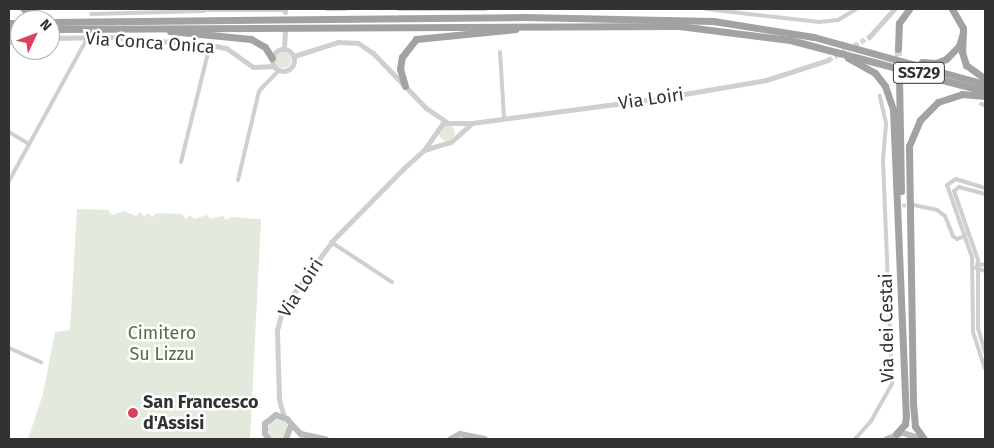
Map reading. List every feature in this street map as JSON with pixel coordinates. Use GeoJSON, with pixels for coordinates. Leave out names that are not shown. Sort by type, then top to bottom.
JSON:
{"type":"FeatureCollection","features":[{"type":"Feature","properties":{"kind":"highway"},"geometry":{"type":"LineString","coordinates":[[898,49],[900,23],[909,9]]}},
{"type":"Feature","properties":{"kind":"highway"},"geometry":{"type":"LineString","coordinates":[[952,9],[962,23],[966,65],[985,79]]}},
{"type":"Feature","properties":{"kind":"highway","name":"SS729"},"geometry":{"type":"LineString","coordinates":[[60,29],[674,19],[745,25],[830,41],[985,84]]}},
{"type":"Feature","properties":{"kind":"highway","name":"SS729"},"geometry":{"type":"LineString","coordinates":[[60,22],[285,25],[679,26],[790,40],[830,54],[851,57],[985,91]]}},
{"type":"Feature","properties":{"kind":"highway"},"geometry":{"type":"LineString","coordinates":[[405,86],[400,69],[402,57],[407,47],[421,37],[563,26]]}},
{"type":"Feature","properties":{"kind":"highway"},"geometry":{"type":"LineString","coordinates":[[135,28],[251,39],[265,47],[273,62]]}},
{"type":"Feature","properties":{"kind":"highway"},"geometry":{"type":"LineString","coordinates":[[864,49],[936,63],[954,53],[963,33]]}},
{"type":"Feature","properties":{"kind":"highway"},"geometry":{"type":"LineString","coordinates":[[851,57],[875,73],[891,102],[902,275]]}},
{"type":"Feature","properties":{"kind":"highway"},"geometry":{"type":"LineString","coordinates":[[899,76],[909,278]]}},
{"type":"Feature","properties":{"kind":"highway"},"geometry":{"type":"LineString","coordinates":[[923,439],[916,430],[913,412],[908,155],[914,132],[924,115],[944,99],[962,94],[985,96]]}},
{"type":"Feature","properties":{"kind":"highway"},"geometry":{"type":"LineString","coordinates":[[896,434],[903,428],[906,415],[902,275],[901,127]]}},
{"type":"Feature","properties":{"kind":"main road"},"geometry":{"type":"LineString","coordinates":[[269,439],[264,429],[272,416],[284,417],[301,434]]}},
{"type":"Feature","properties":{"kind":"main road"},"geometry":{"type":"LineString","coordinates":[[290,424],[288,438],[301,434],[325,439]]}},
{"type":"Feature","properties":{"kind":"main road"},"geometry":{"type":"LineString","coordinates":[[451,439],[460,434],[485,439]]}},
{"type":"Feature","properties":{"kind":"main road"},"geometry":{"type":"LineString","coordinates":[[887,439],[896,434],[911,434],[923,439]]}},
{"type":"Feature","properties":{"kind":"street"},"geometry":{"type":"LineString","coordinates":[[327,9],[346,9]]}},
{"type":"Feature","properties":{"kind":"street"},"geometry":{"type":"LineString","coordinates":[[399,9],[486,9]]}},
{"type":"Feature","properties":{"kind":"street"},"geometry":{"type":"LineString","coordinates":[[706,9],[820,22],[838,20],[856,9]]}},
{"type":"Feature","properties":{"kind":"street"},"geometry":{"type":"LineString","coordinates":[[869,37],[894,9]]}},
{"type":"Feature","properties":{"kind":"street"},"geometry":{"type":"LineString","coordinates":[[91,14],[204,10],[286,10]]}},
{"type":"Feature","properties":{"kind":"street"},"geometry":{"type":"LineString","coordinates":[[284,49],[285,25]]}},
{"type":"Feature","properties":{"kind":"street"},"geometry":{"type":"LineString","coordinates":[[9,181],[88,37]]}},
{"type":"Feature","properties":{"kind":"street","name":"Via Conca Onica"},"geometry":{"type":"LineString","coordinates":[[60,38],[88,37],[210,45],[226,48],[253,67],[273,62]]}},
{"type":"Feature","properties":{"kind":"street"},"geometry":{"type":"LineString","coordinates":[[294,56],[343,41],[358,43],[373,53],[426,108],[436,121],[436,132],[444,143]]}},
{"type":"Feature","properties":{"kind":"street"},"geometry":{"type":"LineString","coordinates":[[180,162],[210,45]]}},
{"type":"Feature","properties":{"kind":"street"},"geometry":{"type":"LineString","coordinates":[[279,70],[273,62],[276,51],[284,49],[294,56]]}},
{"type":"Feature","properties":{"kind":"street"},"geometry":{"type":"LineString","coordinates":[[500,52],[504,117]]}},
{"type":"Feature","properties":{"kind":"street","name":"Via Loiri"},"geometry":{"type":"LineString","coordinates":[[449,123],[472,123],[504,117],[722,88],[779,77],[830,54]]}},
{"type":"Feature","properties":{"kind":"street"},"geometry":{"type":"LineString","coordinates":[[238,180],[259,91],[279,70],[292,67],[294,56]]}},
{"type":"Feature","properties":{"kind":"street","name":"Via dei Cestai"},"geometry":{"type":"LineString","coordinates":[[855,439],[892,386],[883,150],[886,124],[880,96]]}},
{"type":"Feature","properties":{"kind":"street"},"geometry":{"type":"LineString","coordinates":[[426,108],[449,123],[456,130],[456,137]]}},
{"type":"Feature","properties":{"kind":"street"},"geometry":{"type":"LineString","coordinates":[[424,150],[436,132],[449,123]]}},
{"type":"Feature","properties":{"kind":"street"},"geometry":{"type":"LineString","coordinates":[[456,137],[472,123]]}},
{"type":"Feature","properties":{"kind":"street"},"geometry":{"type":"LineString","coordinates":[[9,132],[29,144]]}},
{"type":"Feature","properties":{"kind":"street","name":"Via Loiri"},"geometry":{"type":"LineString","coordinates":[[284,417],[279,400],[276,350],[279,320],[293,294],[331,242],[380,190],[424,150],[456,137]]}},
{"type":"Feature","properties":{"kind":"street"},"geometry":{"type":"LineString","coordinates":[[985,188],[951,180],[947,188],[965,236],[973,265],[974,338],[985,368]]}},
{"type":"Feature","properties":{"kind":"street"},"geometry":{"type":"LineString","coordinates":[[985,194],[960,187],[955,189],[978,263],[980,340],[985,353]]}},
{"type":"Feature","properties":{"kind":"street"},"geometry":{"type":"LineString","coordinates":[[914,205],[937,210],[945,216],[953,236],[957,239],[965,236]]}},
{"type":"Feature","properties":{"kind":"street"},"geometry":{"type":"LineString","coordinates":[[886,206],[895,206]]}},
{"type":"Feature","properties":{"kind":"street"},"geometry":{"type":"LineString","coordinates":[[331,242],[392,282]]}},
{"type":"Feature","properties":{"kind":"street"},"geometry":{"type":"LineString","coordinates":[[973,265],[978,263],[985,265]]}},
{"type":"Feature","properties":{"kind":"street"},"geometry":{"type":"LineString","coordinates":[[973,265],[985,271]]}},
{"type":"Feature","properties":{"kind":"street"},"geometry":{"type":"LineString","coordinates":[[974,338],[985,341]]}},
{"type":"Feature","properties":{"kind":"street"},"geometry":{"type":"LineString","coordinates":[[9,348],[41,362]]}},
{"type":"Feature","properties":{"kind":"street","name":"Via Loiri"},"geometry":{"type":"LineString","coordinates":[[272,416],[279,400]]}},
{"type":"Feature","properties":{"kind":"green space"},"geometry":{"type":"Polygon","coordinates":[[[283,52],[289,54],[291,60],[289,66],[283,68],[277,66],[275,60],[277,54],[283,52]]]}},
{"type":"Feature","properties":{"kind":"green space"},"geometry":{"type":"Polygon","coordinates":[[[444,125],[450,125],[455,130],[453,139],[444,141],[439,136],[439,130],[444,125]]]}},
{"type":"Feature","properties":{"kind":"green space","name":"Cimitero Su Lizzu"},"geometry":{"type":"Polygon","coordinates":[[[77,209],[108,210],[112,215],[124,211],[136,216],[140,212],[144,216],[148,213],[152,217],[157,213],[182,214],[186,219],[190,215],[194,219],[207,215],[210,219],[223,216],[226,220],[231,217],[261,219],[250,439],[28,439],[43,394],[55,332],[70,330],[77,209]]]}},
{"type":"Feature","properties":{"kind":"green space"},"geometry":{"type":"Polygon","coordinates":[[[274,419],[282,419],[288,425],[288,433],[282,439],[274,439],[268,433],[268,425],[274,419]]]}},
{"type":"Feature","properties":{"kind":"tunnel"},"geometry":{"type":"LineString","coordinates":[[828,60],[869,37]]}},
{"type":"Feature","properties":{"kind":"tunnel"},"geometry":{"type":"LineString","coordinates":[[898,49],[899,74]]}},
{"type":"Feature","properties":{"kind":"tunnel"},"geometry":{"type":"LineString","coordinates":[[896,206],[912,205]]}},
{"type":"Feature","properties":{"kind":"place","name":"San Francesco d'Assisi"},"geometry":{"type":"Point","coordinates":[133,413]}}]}
